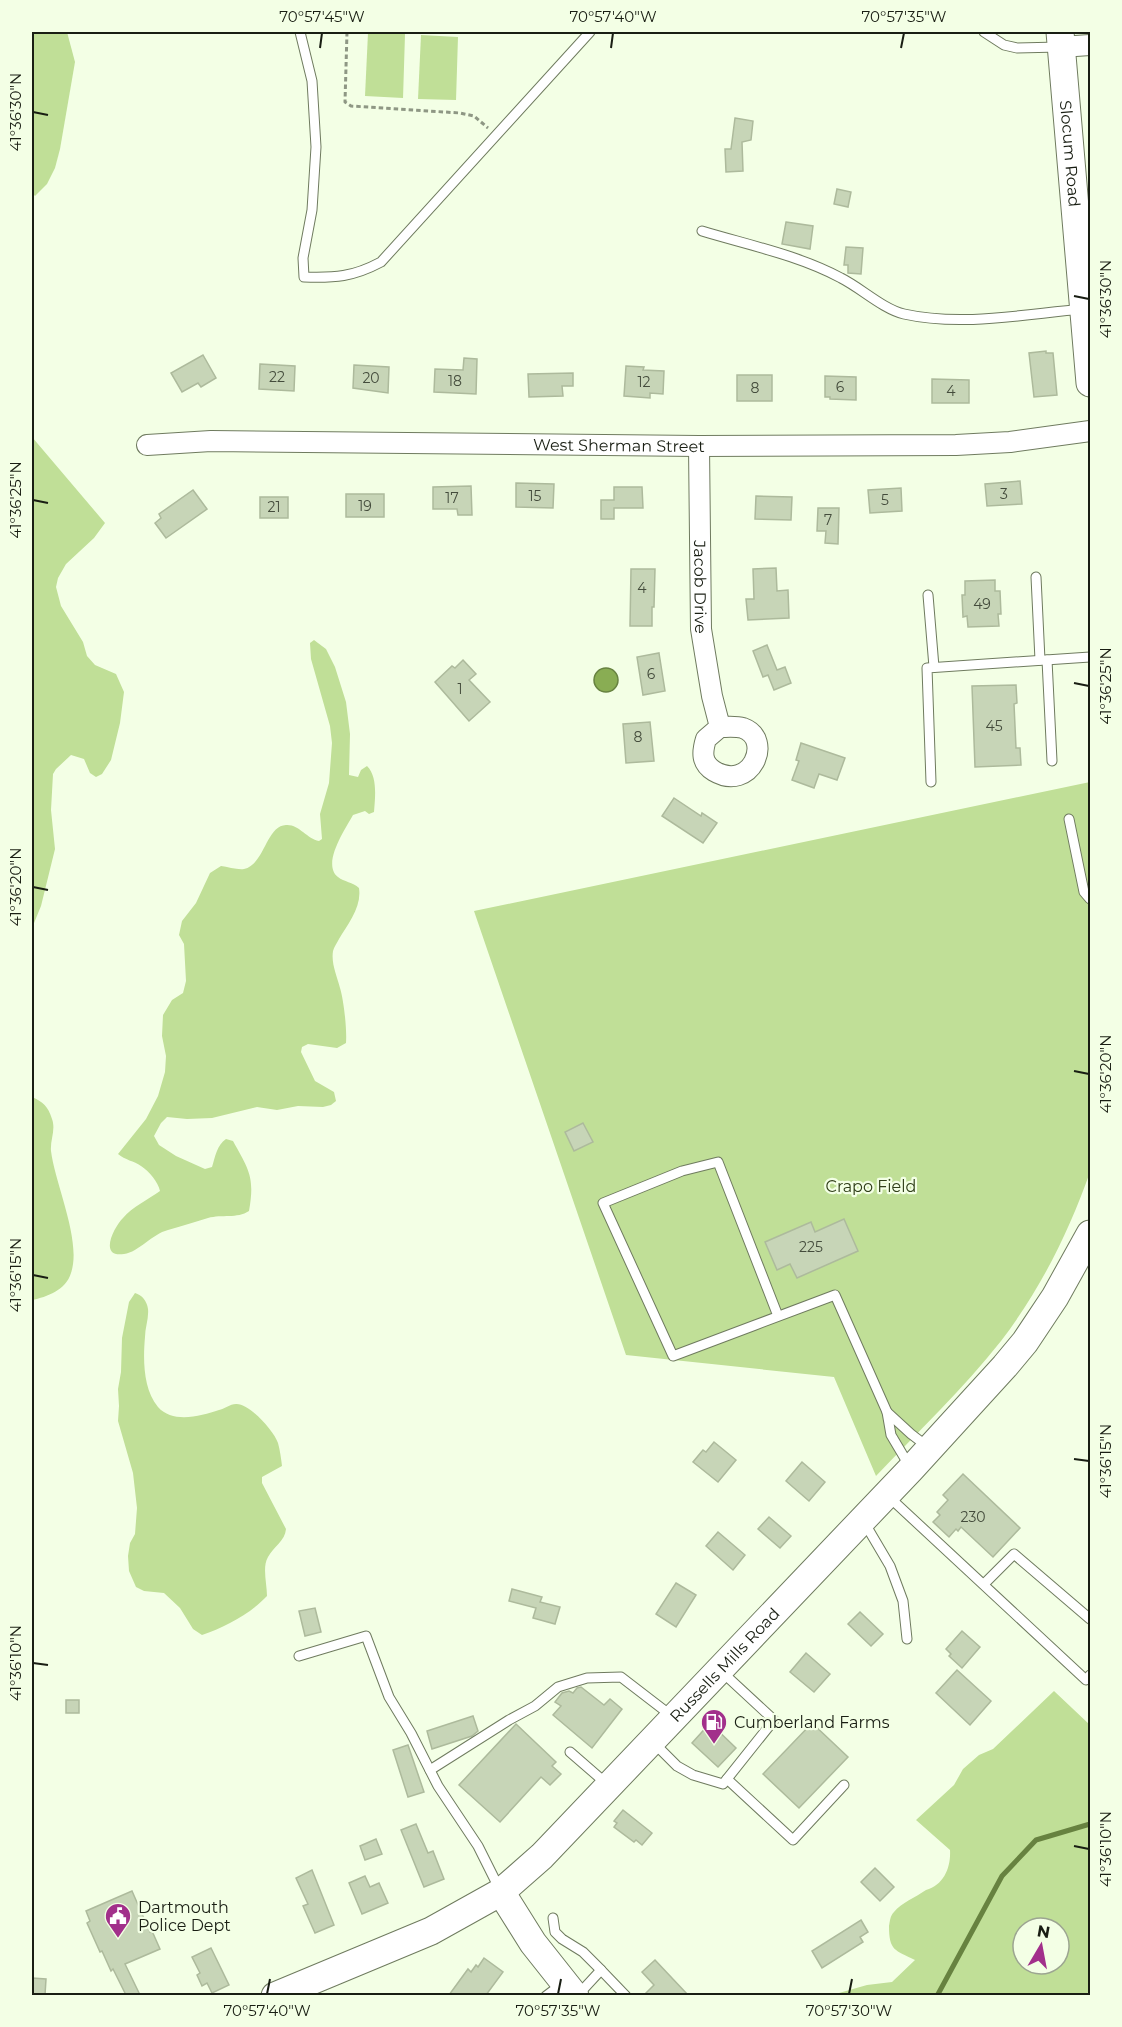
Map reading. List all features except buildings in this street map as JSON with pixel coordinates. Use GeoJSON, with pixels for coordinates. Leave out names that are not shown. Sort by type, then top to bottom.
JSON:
{"type":"FeatureCollection","features":[{"type":"Feature","properties":{"kind":"main road","name":"Slocum Road"},"geometry":{"type":"LineString","coordinates":[[1060,39],[1090,383]]}},
{"type":"Feature","properties":{"kind":"main road","name":"Russells Mills Road"},"geometry":{"type":"LineString","coordinates":[[275,1995],[431,1931],[501,1892],[562,1837],[987,1387],[1025,1342],[1089,1241]]}},
{"type":"Feature","properties":{"kind":"main road"},"geometry":{"type":"LineString","coordinates":[[501,1892],[565,1992]]}},
{"type":"Feature","properties":{"kind":"street"},"geometry":{"type":"LineString","coordinates":[[1060,39],[1090,45]]}},
{"type":"Feature","properties":{"kind":"street","name":"West Sherman Street"},"geometry":{"type":"LineString","coordinates":[[147,445],[211,441],[699,446],[982,444],[1090,431]]}},
{"type":"Feature","properties":{"kind":"street","name":"Jacob Drive"},"geometry":{"type":"LineString","coordinates":[[699,446],[701,629],[712,696],[720,727]]}},
{"type":"Feature","properties":{"kind":"lane"},"geometry":{"type":"LineString","coordinates":[[300,32],[312,81],[316,147],[312,210],[303,258],[304,277],[336,278],[361,272],[381,262],[590,32]]}},
{"type":"Feature","properties":{"kind":"lane"},"geometry":{"type":"LineString","coordinates":[[984,32],[1004,45],[1017,48],[1060,39]]}},
{"type":"Feature","properties":{"kind":"lane"},"geometry":{"type":"LineString","coordinates":[[702,231],[800,260],[842,278],[901,314],[930,320],[990,318],[1084,308]]}},
{"type":"Feature","properties":{"kind":"lane"},"geometry":{"type":"LineString","coordinates":[[1036,577],[1052,761]]}},
{"type":"Feature","properties":{"kind":"lane"},"geometry":{"type":"LineString","coordinates":[[928,595],[934,667]]}},
{"type":"Feature","properties":{"kind":"lane"},"geometry":{"type":"LineString","coordinates":[[931,782],[927,668],[1090,657]]}},
{"type":"Feature","properties":{"kind":"lane"},"geometry":{"type":"LineString","coordinates":[[1069,819],[1084,892],[1090,899]]}},
{"type":"Feature","properties":{"kind":"lane"},"geometry":{"type":"LineString","coordinates":[[778,1316],[718,1162],[682,1172],[603,1203],[673,1356],[834,1295],[887,1412],[891,1435],[911,1468]]}},
{"type":"Feature","properties":{"kind":"lane"},"geometry":{"type":"LineString","coordinates":[[887,1412],[930,1448]]}},
{"type":"Feature","properties":{"kind":"lane"},"geometry":{"type":"LineString","coordinates":[[886,1495],[1086,1680],[1090,1675]]}},
{"type":"Feature","properties":{"kind":"lane"},"geometry":{"type":"LineString","coordinates":[[863,1520],[890,1566],[900,1592],[907,1639]]}},
{"type":"Feature","properties":{"kind":"lane"},"geometry":{"type":"LineString","coordinates":[[984,1584],[1014,1554],[1090,1619]]}},
{"type":"Feature","properties":{"kind":"lane"},"geometry":{"type":"LineString","coordinates":[[299,1656],[366,1636],[389,1697],[411,1733],[438,1786],[478,1846],[501,1892]]}},
{"type":"Feature","properties":{"kind":"lane"},"geometry":{"type":"LineString","coordinates":[[652,1742],[677,1766],[693,1775],[723,1784],[774,1720],[720,1670]]}},
{"type":"Feature","properties":{"kind":"lane"},"geometry":{"type":"LineString","coordinates":[[430,1770],[535,1706],[558,1687],[587,1678],[621,1677],[674,1718]]}},
{"type":"Feature","properties":{"kind":"lane"},"geometry":{"type":"LineString","coordinates":[[570,1752],[610,1786]]}},
{"type":"Feature","properties":{"kind":"lane"},"geometry":{"type":"LineString","coordinates":[[727,1779],[793,1840],[844,1785]]}},
{"type":"Feature","properties":{"kind":"lane"},"geometry":{"type":"LineString","coordinates":[[553,1918],[555,1932],[583,1952],[626,1995]]}},
{"type":"Feature","properties":{"kind":"lane"},"geometry":{"type":"LineString","coordinates":[[565,1992],[601,1970]]}},
{"type":"Feature","properties":{"kind":"path"},"geometry":{"type":"LineString","coordinates":[[347,32],[345,102],[351,106],[460,113],[474,116],[496,135]]}},
{"type":"Feature","properties":{"kind":"green space"},"geometry":{"type":"Polygon","coordinates":[[[32,32],[67,32],[75,62],[55,168],[47,184],[35,196],[32,193],[32,32]]]}},
{"type":"Feature","properties":{"kind":"green space"},"geometry":{"type":"Polygon","coordinates":[[[368,33],[405,34],[403,98],[365,96],[368,33]]]}},
{"type":"Feature","properties":{"kind":"green space"},"geometry":{"type":"Polygon","coordinates":[[[421,35],[458,37],[456,100],[418,99],[421,35]]]}},
{"type":"Feature","properties":{"kind":"green space"},"geometry":{"type":"Polygon","coordinates":[[[32,437],[105,523],[94,538],[66,564],[56,587],[61,606],[83,642],[87,656],[95,665],[116,674],[124,692],[120,723],[111,760],[102,774],[96,777],[90,773],[84,759],[71,755],[53,774],[51,810],[55,849],[41,906],[32,928],[32,437]]]}},
{"type":"Feature","properties":{"kind":"green space"},"geometry":{"type":"Polygon","coordinates":[[[314,640],[326,649],[335,667],[346,702],[350,734],[349,775],[358,777],[361,770],[367,766],[373,776],[375,788],[374,812],[369,814],[365,811],[353,815],[333,855],[333,871],[338,877],[359,888],[356,909],[333,951],[344,1008],[346,1043],[337,1048],[308,1044],[302,1047],[301,1052],[315,1081],[334,1092],[336,1101],[323,1107],[298,1106],[277,1110],[257,1107],[212,1118],[167,1117],[154,1136],[159,1145],[176,1156],[205,1169],[212,1167],[220,1144],[226,1139],[233,1141],[243,1159],[251,1182],[249,1211],[240,1215],[208,1218],[168,1230],[156,1235],[130,1253],[116,1254],[110,1247],[110,1241],[119,1222],[131,1210],[160,1191],[155,1180],[147,1171],[118,1154],[146,1119],[158,1096],[165,1072],[163,1015],[172,1000],[183,993],[186,981],[184,944],[179,935],[182,921],[196,903],[210,873],[221,866],[244,869],[251,866],[279,827],[291,825],[315,840],[322,839],[320,814],[329,783],[332,743],[330,726],[311,659],[310,643],[314,640]]]}},
{"type":"Feature","properties":{"kind":"green space","name":"Crapo Field"},"geometry":{"type":"Polygon","coordinates":[[[1090,782],[1090,1172],[1073,1217],[1041,1281],[1001,1341],[956,1393],[876,1476],[834,1377],[626,1355],[474,911],[1090,782]]]}},
{"type":"Feature","properties":{"kind":"green space"},"geometry":{"type":"Polygon","coordinates":[[[32,1097],[47,1108],[53,1123],[51,1151],[71,1229],[73,1260],[69,1279],[65,1284],[50,1295],[32,1300],[32,1097]]]}},
{"type":"Feature","properties":{"kind":"green space"},"geometry":{"type":"Polygon","coordinates":[[[135,1293],[144,1299],[147,1306],[144,1346],[145,1374],[149,1392],[158,1407],[171,1415],[187,1417],[212,1412],[234,1404],[241,1405],[254,1413],[266,1425],[276,1438],[279,1448],[282,1466],[262,1477],[262,1483],[286,1529],[284,1537],[266,1561],[267,1596],[237,1619],[202,1635],[193,1629],[180,1608],[164,1593],[144,1591],[136,1587],[129,1571],[128,1556],[130,1543],[135,1534],[137,1508],[133,1473],[118,1421],[118,1389],[122,1338],[129,1302],[135,1293]]]}},
{"type":"Feature","properties":{"kind":"green space"},"geometry":{"type":"Polygon","coordinates":[[[1054,1691],[1090,1725],[1090,1990],[1085,1996],[832,1995],[867,1985],[892,1982],[915,1960],[894,1949],[889,1934],[891,1917],[901,1906],[942,1880],[948,1869],[950,1856],[950,1850],[916,1820],[954,1785],[963,1769],[979,1755],[993,1749],[1054,1691]]]}},
{"type":"Feature","properties":{"kind":"shaded area"},"geometry":{"type":"Polygon","coordinates":[[[606,668],[614,672],[618,680],[614,688],[606,692],[598,688],[594,680],[598,672],[606,668]]]}},
{"type":"Feature","properties":{"kind":"waterway"},"geometry":{"type":"LineString","coordinates":[[937,1996],[1002,1876],[1036,1840],[1090,1824]]}},
{"type":"Feature","properties":{"kind":"place","name":"Cumberland Farms"},"geometry":{"type":"Point","coordinates":[714,1745]}},
{"type":"Feature","properties":{"kind":"place","name":"Dartmouth Police Dept"},"geometry":{"type":"Point","coordinates":[118,1939]}}]}
